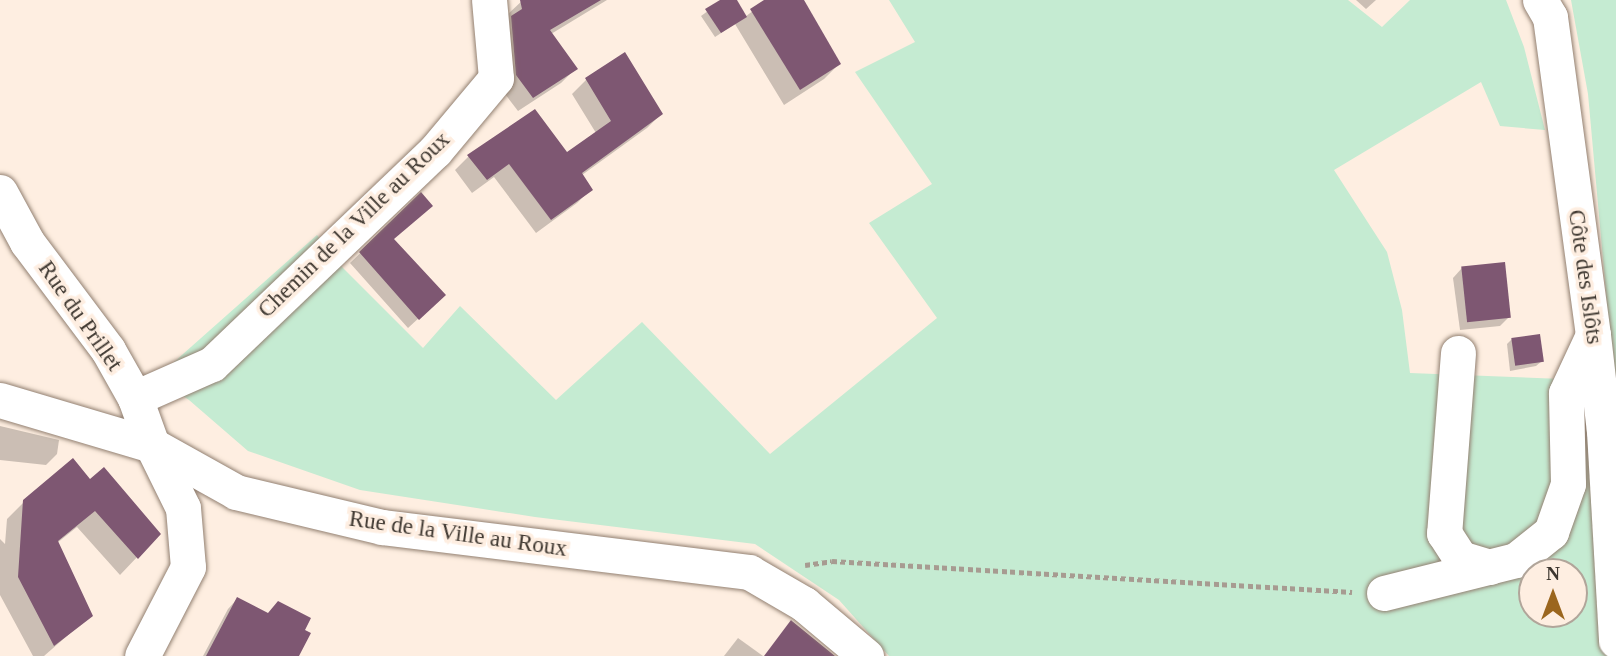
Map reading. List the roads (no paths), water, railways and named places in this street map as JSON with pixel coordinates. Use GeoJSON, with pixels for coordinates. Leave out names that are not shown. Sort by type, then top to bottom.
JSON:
{"type":"FeatureCollection","features":[{"type":"Feature","properties":{"kind":"street","name":"Chemin de la Ville au Roux"},"geometry":{"type":"LineString","coordinates":[[135,398],[212,364],[435,151],[496,78],[489,0]]}},
{"type":"Feature","properties":{"kind":"street","name":"Côte des Islôts"},"geometry":{"type":"LineString","coordinates":[[1540,0],[1550,17],[1593,335],[1604,431],[1616,641]]}},
{"type":"Feature","properties":{"kind":"street","name":"Rue du Prillet"},"geometry":{"type":"LineString","coordinates":[[0,192],[27,242],[108,350],[135,398],[152,445],[183,508],[188,567],[142,656]]}},
{"type":"Feature","properties":{"kind":"street"},"geometry":{"type":"LineString","coordinates":[[1384,593],[1516,560],[1551,532],[1568,484],[1566,393],[1593,335]]}},
{"type":"Feature","properties":{"kind":"street"},"geometry":{"type":"LineString","coordinates":[[1458,353],[1444,533],[1460,558],[1490,567]]}},
{"type":"Feature","properties":{"kind":"street","name":"Rue de la Ville au Roux"},"geometry":{"type":"LineString","coordinates":[[0,400],[152,445],[236,492],[383,527],[749,572],[804,604],[866,656]]}}]}
